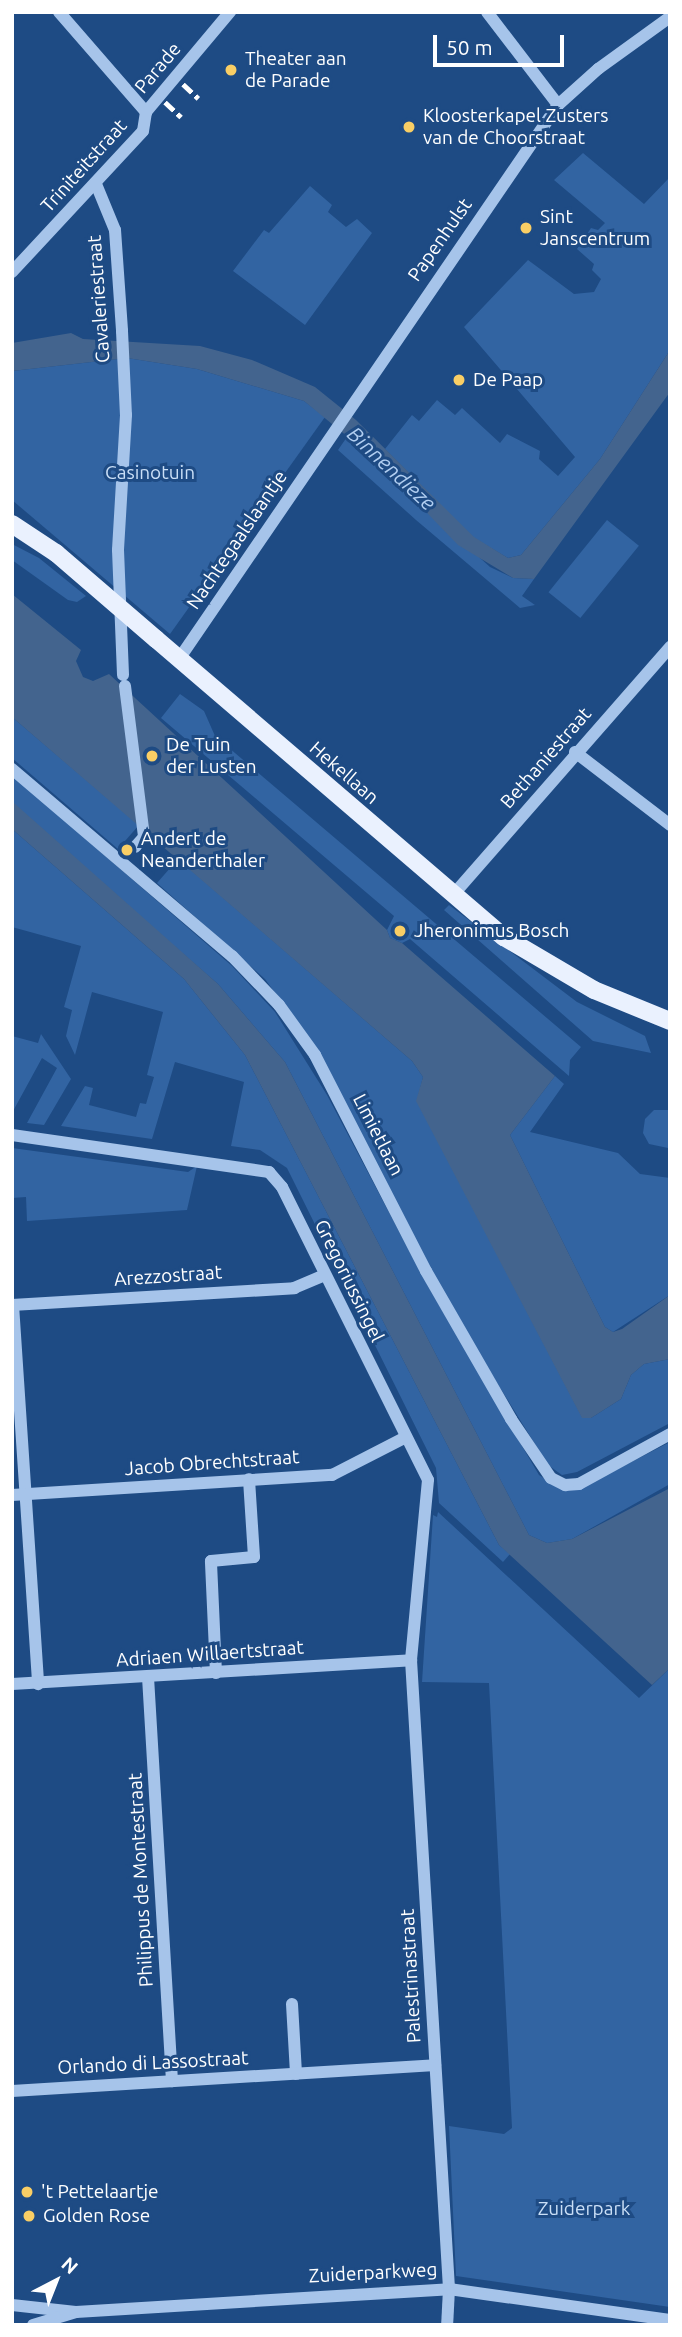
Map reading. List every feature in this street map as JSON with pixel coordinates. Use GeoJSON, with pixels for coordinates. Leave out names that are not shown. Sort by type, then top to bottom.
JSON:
{"type":"FeatureCollection","features":[{"type":"Feature","properties":{"kind":"main road","name":"Hekellaan"},"geometry":{"type":"LineString","coordinates":[[12,523],[56,553],[453,895],[535,957],[624,1004],[670,1021]]}},
{"type":"Feature","properties":{"kind":"street","name":"Parade"},"geometry":{"type":"LineString","coordinates":[[60,12],[146,112],[230,12]]}},
{"type":"Feature","properties":{"kind":"street"},"geometry":{"type":"LineString","coordinates":[[487,12],[558,105]]}},
{"type":"Feature","properties":{"kind":"street","name":"Papenhulst"},"geometry":{"type":"LineString","coordinates":[[324,442],[558,105],[598,69],[670,18]]}},
{"type":"Feature","properties":{"kind":"street","name":"Triniteitstraat"},"geometry":{"type":"LineString","coordinates":[[12,272],[143,131],[146,112]]}},
{"type":"Feature","properties":{"kind":"street","name":"Cavaleriestraat"},"geometry":{"type":"LineString","coordinates":[[96,184],[115,230],[122,331],[127,415],[118,550],[124,681],[140,842]]}},
{"type":"Feature","properties":{"kind":"street","name":"Nachtegaalslaantje"},"geometry":{"type":"LineString","coordinates":[[179,659],[324,442]]}},
{"type":"Feature","properties":{"kind":"street","name":"Bethaniestraat"},"geometry":{"type":"LineString","coordinates":[[453,895],[575,752],[670,647]]}},
{"type":"Feature","properties":{"kind":"street"},"geometry":{"type":"LineString","coordinates":[[575,752],[670,825]]}},
{"type":"Feature","properties":{"kind":"street","name":"Limietlaan"},"geometry":{"type":"LineString","coordinates":[[12,769],[232,956],[279,1005],[315,1055],[426,1271],[511,1419],[551,1478],[565,1485],[579,1484],[670,1434]]}},
{"type":"Feature","properties":{"kind":"street","name":"Gregoriussingel"},"geometry":{"type":"LineString","coordinates":[[12,1135],[269,1172],[282,1187],[428,1480],[411,1660]]}},
{"type":"Feature","properties":{"kind":"street","name":"Arezzostraat"},"geometry":{"type":"LineString","coordinates":[[13,1305],[294,1288],[324,1275]]}},
{"type":"Feature","properties":{"kind":"street"},"geometry":{"type":"LineString","coordinates":[[13,1305],[19,1495],[38,1684]]}},
{"type":"Feature","properties":{"kind":"street","name":"Jacob Obrechtstraat"},"geometry":{"type":"LineString","coordinates":[[19,1495],[332,1475],[406,1437]]}},
{"type":"Feature","properties":{"kind":"street"},"geometry":{"type":"LineString","coordinates":[[216,1673],[211,1560],[254,1557],[249,1479]]}},
{"type":"Feature","properties":{"kind":"street","name":"Adriaen Willaertstraat"},"geometry":{"type":"LineString","coordinates":[[12,1684],[411,1660]]}},
{"type":"Feature","properties":{"kind":"street","name":"Palestrinastraat"},"geometry":{"type":"LineString","coordinates":[[411,1660],[449,2289],[447,2325]]}},
{"type":"Feature","properties":{"kind":"street","name":"Philippus de Montestraat"},"geometry":{"type":"LineString","coordinates":[[148,1677],[172,2081]]}},
{"type":"Feature","properties":{"kind":"street"},"geometry":{"type":"LineString","coordinates":[[292,2004],[296,2074]]}},
{"type":"Feature","properties":{"kind":"street","name":"Orlando di Lassostraat"},"geometry":{"type":"LineString","coordinates":[[12,2091],[435,2066]]}},
{"type":"Feature","properties":{"kind":"street","name":"Zuiderparkweg"},"geometry":{"type":"LineString","coordinates":[[12,2305],[76,2312],[449,2289],[670,2320]]}},
{"type":"Feature","properties":{"kind":"street","name":"Zuiderparkweg"},"geometry":{"type":"LineString","coordinates":[[33,2325],[76,2312]]}},
{"type":"Feature","properties":{"kind":"green space"},"geometry":{"type":"Polygon","coordinates":[[[583,153],[644,204],[670,177],[670,350],[600,459],[521,555],[508,558],[474,538],[385,449],[412,415],[419,421],[437,400],[455,415],[462,408],[500,443],[507,434],[540,451],[539,459],[558,476],[575,457],[464,327],[528,260],[574,294],[594,292],[601,279],[592,270],[594,264],[577,249],[591,228],[598,230],[605,223],[554,180],[583,153]]]}},
{"type":"Feature","properties":{"kind":"green space"},"geometry":{"type":"Polygon","coordinates":[[[310,186],[332,205],[328,212],[346,227],[357,219],[372,233],[305,325],[233,271],[264,230],[269,233],[310,186]]]}},
{"type":"Feature","properties":{"kind":"green space","name":"Casinotuin"},"geometry":{"type":"Polygon","coordinates":[[[127,358],[197,369],[304,401],[325,417],[170,634],[12,500],[12,371],[127,358]]]}},
{"type":"Feature","properties":{"kind":"green space"},"geometry":{"type":"Polygon","coordinates":[[[347,437],[490,567],[513,578],[534,579],[522,596],[535,605],[520,608],[416,520],[338,450],[347,437]]]}},
{"type":"Feature","properties":{"kind":"green space"},"geometry":{"type":"Polygon","coordinates":[[[607,520],[639,546],[580,618],[548,592],[607,520]]]}},
{"type":"Feature","properties":{"kind":"green space"},"geometry":{"type":"Polygon","coordinates":[[[12,544],[39,558],[86,596],[77,602],[68,600],[12,560],[12,544]]]}},
{"type":"Feature","properties":{"kind":"green space"},"geometry":{"type":"Polygon","coordinates":[[[180,694],[204,711],[215,736],[581,1047],[570,1060],[569,1076],[410,939],[402,943],[390,938],[387,930],[394,916],[161,718],[180,694]]]}},
{"type":"Feature","properties":{"kind":"green space"},"geometry":{"type":"Polygon","coordinates":[[[12,717],[139,825],[118,849],[12,758],[12,717]]]}},
{"type":"Feature","properties":{"kind":"green space"},"geometry":{"type":"Polygon","coordinates":[[[12,775],[232,966],[275,1012],[327,1095],[429,1288],[539,1475],[556,1486],[583,1487],[670,1442],[670,1484],[572,1539],[547,1543],[529,1535],[285,1062],[218,984],[14,807],[12,775]]]}},
{"type":"Feature","properties":{"kind":"green space"},"geometry":{"type":"Polygon","coordinates":[[[12,829],[184,979],[245,1055],[499,1545],[510,1554],[503,1562],[439,1503],[436,1468],[287,1168],[260,1150],[231,1146],[244,1082],[175,1062],[152,1139],[61,1126],[85,1086],[93,1088],[89,1105],[136,1117],[140,1103],[146,1104],[154,1077],[147,1075],[163,1012],[92,992],[75,1055],[66,1036],[72,1010],[64,1007],[81,946],[12,927],[12,829]]]}},
{"type":"Feature","properties":{"kind":"green space"},"geometry":{"type":"Polygon","coordinates":[[[178,859],[412,1061],[423,1077],[417,1101],[582,1417],[591,1418],[621,1399],[631,1375],[644,1364],[670,1359],[670,1423],[577,1472],[562,1475],[548,1465],[435,1283],[286,1008],[265,979],[157,883],[178,859]]]}},
{"type":"Feature","properties":{"kind":"green space"},"geometry":{"type":"Polygon","coordinates":[[[449,905],[577,1002],[645,1036],[651,1053],[593,1041],[444,910],[449,905]]]}},
{"type":"Feature","properties":{"kind":"green space"},"geometry":{"type":"Polygon","coordinates":[[[41,1034],[71,1079],[44,1125],[27,1123],[57,1068],[42,1058],[12,1113],[12,1036],[38,1043],[41,1034]]]}},
{"type":"Feature","properties":{"kind":"green space"},"geometry":{"type":"Polygon","coordinates":[[[555,1076],[564,1084],[530,1132],[618,1153],[640,1174],[670,1178],[670,1295],[613,1332],[605,1327],[510,1135],[555,1076]]]}},
{"type":"Feature","properties":{"kind":"green space"},"geometry":{"type":"Polygon","coordinates":[[[654,1110],[670,1110],[668,1148],[649,1144],[643,1133],[645,1119],[654,1110]]]}},
{"type":"Feature","properties":{"kind":"green space"},"geometry":{"type":"Polygon","coordinates":[[[12,1148],[188,1172],[197,1166],[187,1210],[27,1221],[26,1197],[12,1198],[12,1148]]]}},
{"type":"Feature","properties":{"kind":"green space","name":"Zuiderpark"},"geometry":{"type":"Polygon","coordinates":[[[438,1512],[639,1698],[670,1668],[670,2307],[456,2276],[449,2126],[504,2134],[512,2128],[489,1683],[422,1682],[433,1515],[437,1517],[438,1512]]]}},
{"type":"Feature","properties":{"kind":"water","name":"Binnendieze"},"geometry":{"type":"Polygon","coordinates":[[[71,333],[83,339],[200,346],[252,360],[315,387],[356,420],[474,537],[508,558],[521,555],[600,459],[670,350],[670,392],[534,579],[513,578],[458,545],[376,460],[304,401],[197,369],[127,358],[12,371],[12,343],[71,333]]]}},
{"type":"Feature","properties":{"kind":"water"},"geometry":{"type":"Polygon","coordinates":[[[12,594],[81,650],[76,661],[83,677],[93,681],[109,674],[387,930],[390,938],[402,943],[555,1076],[510,1135],[605,1327],[613,1332],[622,1329],[670,1295],[670,1359],[644,1364],[631,1375],[621,1399],[591,1418],[582,1418],[416,1101],[423,1077],[412,1061],[12,717],[12,594]]]}},
{"type":"Feature","properties":{"kind":"water"},"geometry":{"type":"Polygon","coordinates":[[[14,803],[218,984],[285,1062],[529,1535],[547,1543],[572,1539],[670,1488],[670,1668],[652,1685],[499,1545],[245,1055],[184,979],[12,829],[14,803]]]}},
{"type":"Feature","properties":{"kind":"railway"},"geometry":{"type":"LineString","coordinates":[[183,84],[198,98]]}},
{"type":"Feature","properties":{"kind":"railway"},"geometry":{"type":"LineString","coordinates":[[165,102],[181,117]]}},
{"type":"Feature","properties":{"kind":"place","name":"Theater aan de Parade"},"geometry":{"type":"Point","coordinates":[231,70]}},
{"type":"Feature","properties":{"kind":"place","name":"Kloosterkapel Zusters van de Choorstraat"},"geometry":{"type":"Point","coordinates":[409,127]}},
{"type":"Feature","properties":{"kind":"place","name":"Sint Janscentrum"},"geometry":{"type":"Point","coordinates":[526,228]}},
{"type":"Feature","properties":{"kind":"place","name":"De Paap"},"geometry":{"type":"Point","coordinates":[459,380]}},
{"type":"Feature","properties":{"kind":"place","name":"De Tuin der Lusten"},"geometry":{"type":"Point","coordinates":[152,756]}},
{"type":"Feature","properties":{"kind":"place","name":"Andert de Neanderthaler"},"geometry":{"type":"Point","coordinates":[127,850]}},
{"type":"Feature","properties":{"kind":"place","name":"Jheronimus Bosch"},"geometry":{"type":"Point","coordinates":[400,931]}},
{"type":"Feature","properties":{"kind":"place","name":"'t Pettelaartje"},"geometry":{"type":"Point","coordinates":[27,2192]}},
{"type":"Feature","properties":{"kind":"place","name":"Golden Rose"},"geometry":{"type":"Point","coordinates":[29,2216]}}]}
